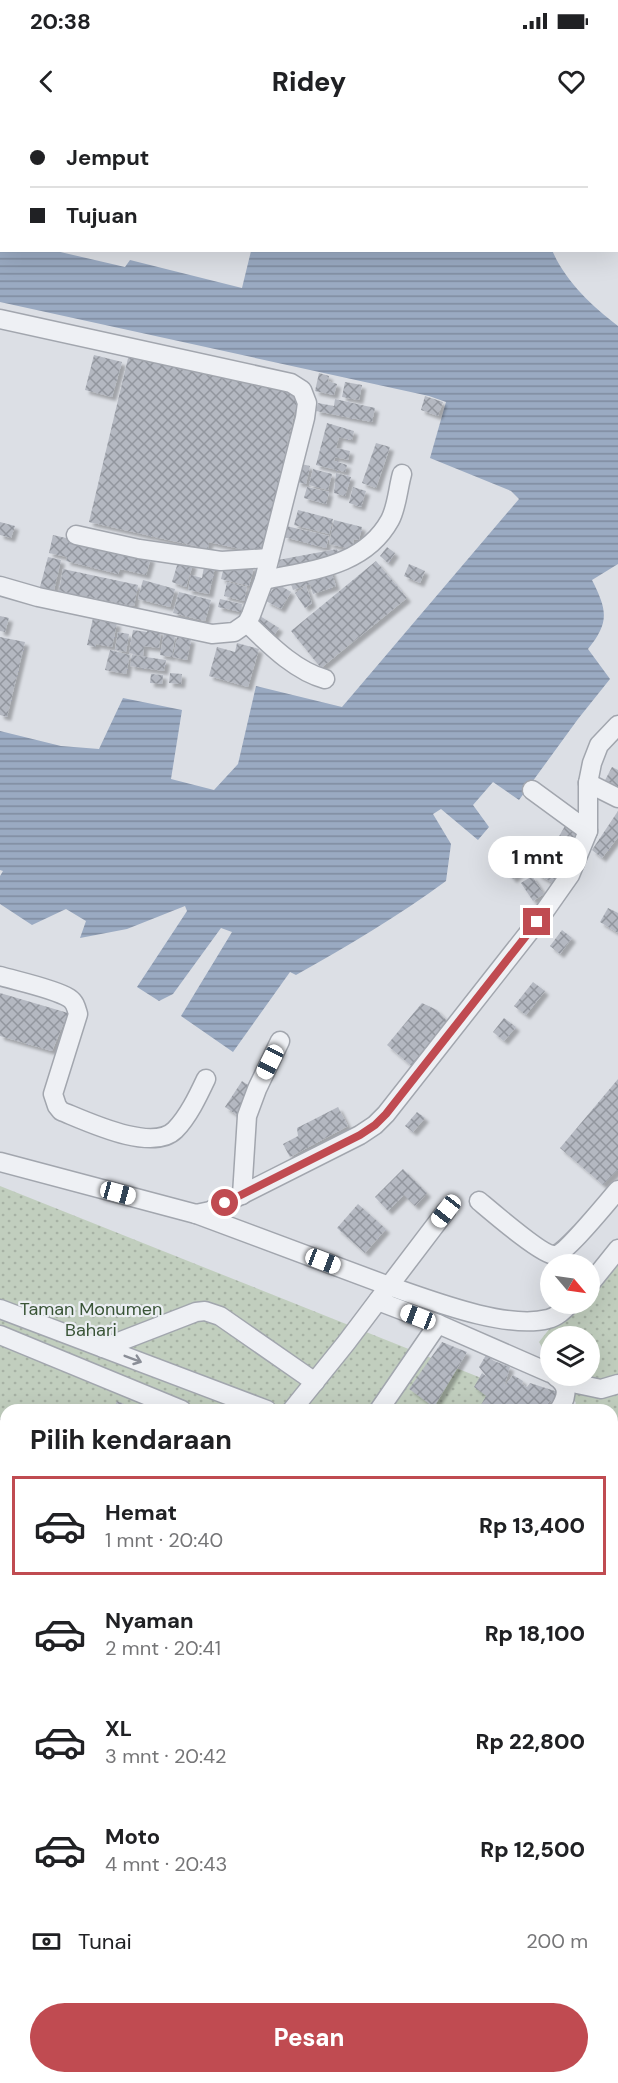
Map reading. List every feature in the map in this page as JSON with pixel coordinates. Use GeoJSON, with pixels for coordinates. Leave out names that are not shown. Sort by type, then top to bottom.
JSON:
{"type":"FeatureCollection","features":[{"type":"Feature","properties":{"kind":"street"},"geometry":{"type":"LineString","coordinates":[[0,319],[291,383],[302,390],[307,403],[264,580],[248,623],[234,632],[224,635],[212,634],[38,597],[0,586]]}},
{"type":"Feature","properties":{"kind":"street"},"geometry":{"type":"LineString","coordinates":[[264,580],[339,564],[365,549],[391,518],[402,474]]}},
{"type":"Feature","properties":{"kind":"street"},"geometry":{"type":"LineString","coordinates":[[76,535],[130,547],[221,561],[269,558]]}},
{"type":"Feature","properties":{"kind":"street"},"geometry":{"type":"LineString","coordinates":[[248,623],[298,667],[325,679]]}},
{"type":"Feature","properties":{"kind":"street"},"geometry":{"type":"LineString","coordinates":[[196,1214],[210,1211],[360,1135],[386,1114],[537,922],[570,875],[588,831],[588,783],[592,763],[599,745],[618,724]]}},
{"type":"Feature","properties":{"kind":"street"},"geometry":{"type":"LineString","coordinates":[[588,783],[618,798]]}},
{"type":"Feature","properties":{"kind":"street"},"geometry":{"type":"LineString","coordinates":[[532,790],[588,831]]}},
{"type":"Feature","properties":{"kind":"street"},"geometry":{"type":"LineString","coordinates":[[0,976],[70,998],[76,1005],[78,1014],[53,1094],[57,1106],[62,1111],[114,1132],[155,1138],[165,1137],[174,1131],[183,1119],[206,1079]]}},
{"type":"Feature","properties":{"kind":"street"},"geometry":{"type":"LineString","coordinates":[[242,1195],[247,1116],[280,1041]]}},
{"type":"Feature","properties":{"kind":"street"},"geometry":{"type":"LineString","coordinates":[[0,1162],[196,1214],[389,1286],[455,1308],[510,1320],[531,1322],[550,1319],[557,1314]]}},
{"type":"Feature","properties":{"kind":"street"},"geometry":{"type":"LineString","coordinates":[[479,1202],[530,1241],[551,1255],[556,1255],[568,1247],[618,1190]]}},
{"type":"Feature","properties":{"kind":"street"},"geometry":{"type":"LineString","coordinates":[[297,1404],[446,1211]]}},
{"type":"Feature","properties":{"kind":"street"},"geometry":{"type":"LineString","coordinates":[[600,1272],[618,1249]]}},
{"type":"Feature","properties":{"kind":"street"},"geometry":{"type":"LineString","coordinates":[[378,1301],[438,1324],[540,1370]]}},
{"type":"Feature","properties":{"kind":"street"},"geometry":{"type":"LineString","coordinates":[[0,1309],[251,1404]]}},
{"type":"Feature","properties":{"kind":"street"},"geometry":{"type":"LineString","coordinates":[[103,1348],[196,1312],[205,1311],[220,1316],[315,1382]]}},
{"type":"Feature","properties":{"kind":"street"},"geometry":{"type":"LineString","coordinates":[[383,1404],[438,1324]]}},
{"type":"Feature","properties":{"kind":"street"},"geometry":{"type":"LineString","coordinates":[[0,1335],[167,1404]]}},
{"type":"Feature","properties":{"kind":"street"},"geometry":{"type":"LineString","coordinates":[[72,1365],[83,1339]]}},
{"type":"Feature","properties":{"kind":"street"},"geometry":{"type":"LineString","coordinates":[[590,1386],[601,1389],[618,1384]]}},
{"type":"Feature","properties":{"kind":"street"},"geometry":{"type":"LineString","coordinates":[[562,1404],[566,1399],[566,1390],[563,1386]]}},
{"type":"Feature","properties":{"kind":"green space","name":"Taman Monumen Bahari"},"geometry":{"type":"Polygon","coordinates":[[[0,1186],[544,1403],[543,1404],[0,1404],[0,1186]]]}},
{"type":"Feature","properties":{"kind":"green space"},"geometry":{"type":"Polygon","coordinates":[[[618,1243],[618,1404],[575,1404],[565,1386],[600,1386],[600,1326],[552,1326],[561,1314],[600,1314],[600,1266],[618,1243]]]}},
{"type":"Feature","properties":{"kind":"water"},"geometry":{"type":"Polygon","coordinates":[[[0,252],[60,252],[125,267],[130,260],[242,288],[251,252],[553,252],[564,272],[580,292],[618,326],[618,564],[592,580],[601,600],[604,616],[600,631],[588,649],[610,679],[519,800],[493,782],[473,805],[489,827],[478,840],[441,809],[433,814],[451,844],[446,881],[335,953],[296,975],[290,972],[233,1052],[181,1016],[232,932],[221,928],[173,994],[159,1001],[137,987],[187,911],[185,906],[127,929],[80,938],[86,921],[66,909],[32,925],[0,904],[0,876],[3,871],[0,870],[0,731],[61,746],[99,749],[123,698],[182,710],[171,779],[214,790],[238,764],[256,686],[342,707],[519,499],[511,491],[430,458],[446,402],[429,396],[0,302],[0,252]]]}},
{"type":"Feature","properties":{"kind":"building"},"geometry":{"type":"Polygon","coordinates":[[[129,354],[299,393],[262,554],[209,542],[208,549],[89,522],[129,354]]]}},
{"type":"Feature","properties":{"kind":"building"},"geometry":{"type":"Polygon","coordinates":[[[94,355],[122,362],[112,397],[85,390],[94,355]]]}},
{"type":"Feature","properties":{"kind":"building"},"geometry":{"type":"Polygon","coordinates":[[[319,373],[329,376],[328,381],[337,384],[334,395],[315,391],[319,373]]]}},
{"type":"Feature","properties":{"kind":"building"},"geometry":{"type":"Polygon","coordinates":[[[345,382],[362,385],[359,400],[342,397],[345,382]]]}},
{"type":"Feature","properties":{"kind":"building"},"geometry":{"type":"Polygon","coordinates":[[[425,396],[443,402],[438,416],[421,410],[425,396]]]}},
{"type":"Feature","properties":{"kind":"building"},"geometry":{"type":"Polygon","coordinates":[[[335,399],[375,408],[372,422],[316,411],[318,403],[334,406],[335,399]]]}},
{"type":"Feature","properties":{"kind":"building"},"geometry":{"type":"Polygon","coordinates":[[[327,423],[354,431],[352,440],[339,437],[336,448],[350,451],[348,460],[335,457],[334,461],[347,465],[345,472],[316,465],[327,423]]]}},
{"type":"Feature","properties":{"kind":"building"},"geometry":{"type":"Polygon","coordinates":[[[376,443],[390,447],[376,488],[362,483],[376,443]]]}},
{"type":"Feature","properties":{"kind":"building"},"geometry":{"type":"Polygon","coordinates":[[[301,464],[310,466],[306,484],[297,482],[301,464]]]}},
{"type":"Feature","properties":{"kind":"building"},"geometry":{"type":"Polygon","coordinates":[[[313,469],[332,474],[328,490],[309,485],[313,469]]]}},
{"type":"Feature","properties":{"kind":"building"},"geometry":{"type":"Polygon","coordinates":[[[336,473],[351,477],[345,496],[334,493],[336,473]]]}},
{"type":"Feature","properties":{"kind":"building"},"geometry":{"type":"Polygon","coordinates":[[[307,487],[329,492],[326,504],[304,498],[307,487]]]}},
{"type":"Feature","properties":{"kind":"building"},"geometry":{"type":"Polygon","coordinates":[[[353,487],[366,491],[361,507],[349,503],[353,487]]]}},
{"type":"Feature","properties":{"kind":"building"},"geometry":{"type":"Polygon","coordinates":[[[298,510],[333,519],[329,534],[294,525],[298,510]]]}},
{"type":"Feature","properties":{"kind":"building"},"geometry":{"type":"Polygon","coordinates":[[[334,520],[362,527],[359,540],[354,539],[352,549],[329,544],[334,520]]]}},
{"type":"Feature","properties":{"kind":"building"},"geometry":{"type":"Polygon","coordinates":[[[0,522],[15,526],[11,538],[0,535],[0,522]]]}},
{"type":"Feature","properties":{"kind":"building"},"geometry":{"type":"Polygon","coordinates":[[[286,526],[329,536],[326,548],[284,537],[286,526]]]}},
{"type":"Feature","properties":{"kind":"building"},"geometry":{"type":"Polygon","coordinates":[[[53,535],[151,558],[146,575],[120,569],[118,574],[66,561],[67,557],[49,553],[53,535]]]}},
{"type":"Feature","properties":{"kind":"building"},"geometry":{"type":"Polygon","coordinates":[[[387,547],[395,553],[388,563],[380,556],[387,547]]]}},
{"type":"Feature","properties":{"kind":"building"},"geometry":{"type":"Polygon","coordinates":[[[337,549],[339,558],[279,568],[278,560],[337,549]]]}},
{"type":"Feature","properties":{"kind":"building"},"geometry":{"type":"Polygon","coordinates":[[[48,557],[61,560],[54,590],[40,587],[48,557]]]}},
{"type":"Feature","properties":{"kind":"building"},"geometry":{"type":"Polygon","coordinates":[[[179,559],[193,564],[186,587],[172,582],[179,559]]]}},
{"type":"Feature","properties":{"kind":"building"},"geometry":{"type":"Polygon","coordinates":[[[205,561],[216,563],[209,594],[188,590],[191,575],[202,578],[205,561]]]}},
{"type":"Feature","properties":{"kind":"building"},"geometry":{"type":"Polygon","coordinates":[[[376,561],[407,598],[321,668],[291,631],[376,561]]]}},
{"type":"Feature","properties":{"kind":"building"},"geometry":{"type":"Polygon","coordinates":[[[239,564],[254,567],[249,586],[221,579],[224,566],[238,569],[239,564]]]}},
{"type":"Feature","properties":{"kind":"building"},"geometry":{"type":"Polygon","coordinates":[[[409,564],[425,571],[420,583],[404,576],[409,564]]]}},
{"type":"Feature","properties":{"kind":"building"},"geometry":{"type":"Polygon","coordinates":[[[330,568],[336,586],[313,594],[310,584],[293,590],[290,581],[330,568]]]}},
{"type":"Feature","properties":{"kind":"building"},"geometry":{"type":"Polygon","coordinates":[[[63,569],[138,585],[134,606],[59,591],[63,569]]]}},
{"type":"Feature","properties":{"kind":"building"},"geometry":{"type":"Polygon","coordinates":[[[143,580],[175,589],[170,607],[138,599],[143,580]]]}},
{"type":"Feature","properties":{"kind":"building"},"geometry":{"type":"Polygon","coordinates":[[[227,582],[247,587],[244,601],[224,596],[227,582]]]}},
{"type":"Feature","properties":{"kind":"building"},"geometry":{"type":"Polygon","coordinates":[[[276,583],[291,592],[281,609],[266,601],[276,583]]]}},
{"type":"Feature","properties":{"kind":"building"},"geometry":{"type":"Polygon","coordinates":[[[306,586],[312,603],[305,608],[295,593],[306,586]]]}},
{"type":"Feature","properties":{"kind":"building"},"geometry":{"type":"Polygon","coordinates":[[[179,592],[211,600],[205,621],[173,613],[179,592]]]}},
{"type":"Feature","properties":{"kind":"building"},"geometry":{"type":"Polygon","coordinates":[[[220,599],[242,604],[241,612],[218,607],[220,599]]]}},
{"type":"Feature","properties":{"kind":"building"},"geometry":{"type":"Polygon","coordinates":[[[0,616],[9,618],[5,632],[0,631],[0,616]]]}},
{"type":"Feature","properties":{"kind":"building"},"geometry":{"type":"Polygon","coordinates":[[[260,616],[279,628],[272,638],[253,626],[260,616]]]}},
{"type":"Feature","properties":{"kind":"building"},"geometry":{"type":"Polygon","coordinates":[[[93,618],[117,623],[112,647],[87,645],[93,618]]]}},
{"type":"Feature","properties":{"kind":"building"},"geometry":{"type":"Polygon","coordinates":[[[147,629],[161,631],[159,648],[144,646],[143,656],[129,653],[133,630],[147,632],[147,629]]]}},
{"type":"Feature","properties":{"kind":"building"},"geometry":{"type":"Polygon","coordinates":[[[118,632],[129,634],[126,652],[115,650],[118,632]]]}},
{"type":"Feature","properties":{"kind":"building"},"geometry":{"type":"Polygon","coordinates":[[[164,633],[175,635],[172,657],[160,655],[164,633]]]}},
{"type":"Feature","properties":{"kind":"building"},"geometry":{"type":"Polygon","coordinates":[[[0,637],[25,642],[7,717],[0,715],[0,637]]]}},
{"type":"Feature","properties":{"kind":"building"},"geometry":{"type":"Polygon","coordinates":[[[177,637],[191,639],[187,660],[173,657],[177,637]]]}},
{"type":"Feature","properties":{"kind":"building"},"geometry":{"type":"Polygon","coordinates":[[[237,643],[259,649],[248,687],[209,676],[217,647],[235,652],[237,643]]]}},
{"type":"Feature","properties":{"kind":"building"},"geometry":{"type":"Polygon","coordinates":[[[110,650],[130,655],[126,674],[105,670],[110,650]]]}},
{"type":"Feature","properties":{"kind":"building"},"geometry":{"type":"Polygon","coordinates":[[[132,655],[166,660],[164,671],[130,666],[132,655]]]}},
{"type":"Feature","properties":{"kind":"building"},"geometry":{"type":"Polygon","coordinates":[[[170,673],[182,674],[181,684],[169,683],[170,673]]]}},
{"type":"Feature","properties":{"kind":"building"},"geometry":{"type":"Polygon","coordinates":[[[151,674],[163,675],[162,684],[150,683],[151,674]]]}},
{"type":"Feature","properties":{"kind":"building"},"geometry":{"type":"Polygon","coordinates":[[[612,767],[618,770],[618,792],[603,784],[612,767]]]}},
{"type":"Feature","properties":{"kind":"building"},"geometry":{"type":"Polygon","coordinates":[[[618,811],[618,837],[602,858],[592,850],[618,811]]]}},
{"type":"Feature","properties":{"kind":"building"},"geometry":{"type":"Polygon","coordinates":[[[565,826],[581,835],[553,883],[537,874],[565,826]]]}},
{"type":"Feature","properties":{"kind":"building"},"geometry":{"type":"Polygon","coordinates":[[[507,849],[525,868],[513,879],[496,860],[507,849]]]}},
{"type":"Feature","properties":{"kind":"building"},"geometry":{"type":"Polygon","coordinates":[[[532,876],[544,894],[533,901],[521,883],[532,876]]]}},
{"type":"Feature","properties":{"kind":"building"},"geometry":{"type":"Polygon","coordinates":[[[608,908],[618,913],[618,933],[600,922],[608,908]]]}},
{"type":"Feature","properties":{"kind":"building"},"geometry":{"type":"Polygon","coordinates":[[[562,930],[572,938],[560,954],[550,946],[562,930]]]}},
{"type":"Feature","properties":{"kind":"building"},"geometry":{"type":"Polygon","coordinates":[[[533,982],[545,991],[526,1015],[514,1006],[533,982]]]}},
{"type":"Feature","properties":{"kind":"building"},"geometry":{"type":"Polygon","coordinates":[[[0,993],[68,1013],[52,1051],[0,1036],[0,993]]]}},
{"type":"Feature","properties":{"kind":"building"},"geometry":{"type":"Polygon","coordinates":[[[422,1003],[437,1010],[448,1022],[415,1069],[387,1045],[422,1003]]]}},
{"type":"Feature","properties":{"kind":"building"},"geometry":{"type":"Polygon","coordinates":[[[504,1018],[516,1027],[504,1041],[493,1032],[504,1018]]]}},
{"type":"Feature","properties":{"kind":"building"},"geometry":{"type":"Polygon","coordinates":[[[618,1079],[618,1170],[603,1185],[560,1148],[618,1079]]]}},
{"type":"Feature","properties":{"kind":"building"},"geometry":{"type":"Polygon","coordinates":[[[242,1081],[254,1089],[237,1115],[225,1107],[242,1081]]]}},
{"type":"Feature","properties":{"kind":"building"},"geometry":{"type":"Polygon","coordinates":[[[338,1107],[348,1126],[290,1157],[283,1144],[298,1136],[297,1128],[338,1107]]]}},
{"type":"Feature","properties":{"kind":"building"},"geometry":{"type":"Polygon","coordinates":[[[417,1112],[425,1118],[413,1132],[405,1126],[417,1112]]]}},
{"type":"Feature","properties":{"kind":"building"},"geometry":{"type":"Polygon","coordinates":[[[403,1169],[427,1193],[415,1206],[404,1195],[388,1211],[375,1197],[403,1169]]]}},
{"type":"Feature","properties":{"kind":"building"},"geometry":{"type":"Polygon","coordinates":[[[358,1204],[386,1229],[365,1253],[337,1228],[358,1204]]]}},
{"type":"Feature","properties":{"kind":"building"},"geometry":{"type":"Polygon","coordinates":[[[442,1342],[467,1352],[436,1404],[430,1404],[409,1389],[442,1342]]]}},
{"type":"Feature","properties":{"kind":"building"},"geometry":{"type":"Polygon","coordinates":[[[486,1355],[510,1367],[504,1387],[513,1375],[523,1381],[522,1384],[527,1387],[530,1383],[561,1393],[557,1404],[549,1401],[548,1404],[481,1404],[486,1396],[492,1400],[474,1387],[482,1373],[487,1377],[479,1367],[486,1355]]]}},
{"type":"Feature","properties":{"kind":"route"},"geometry":{"type":"LineString","coordinates":[[225,1203],[360,1135],[375,1125],[537,922]]}}]}
